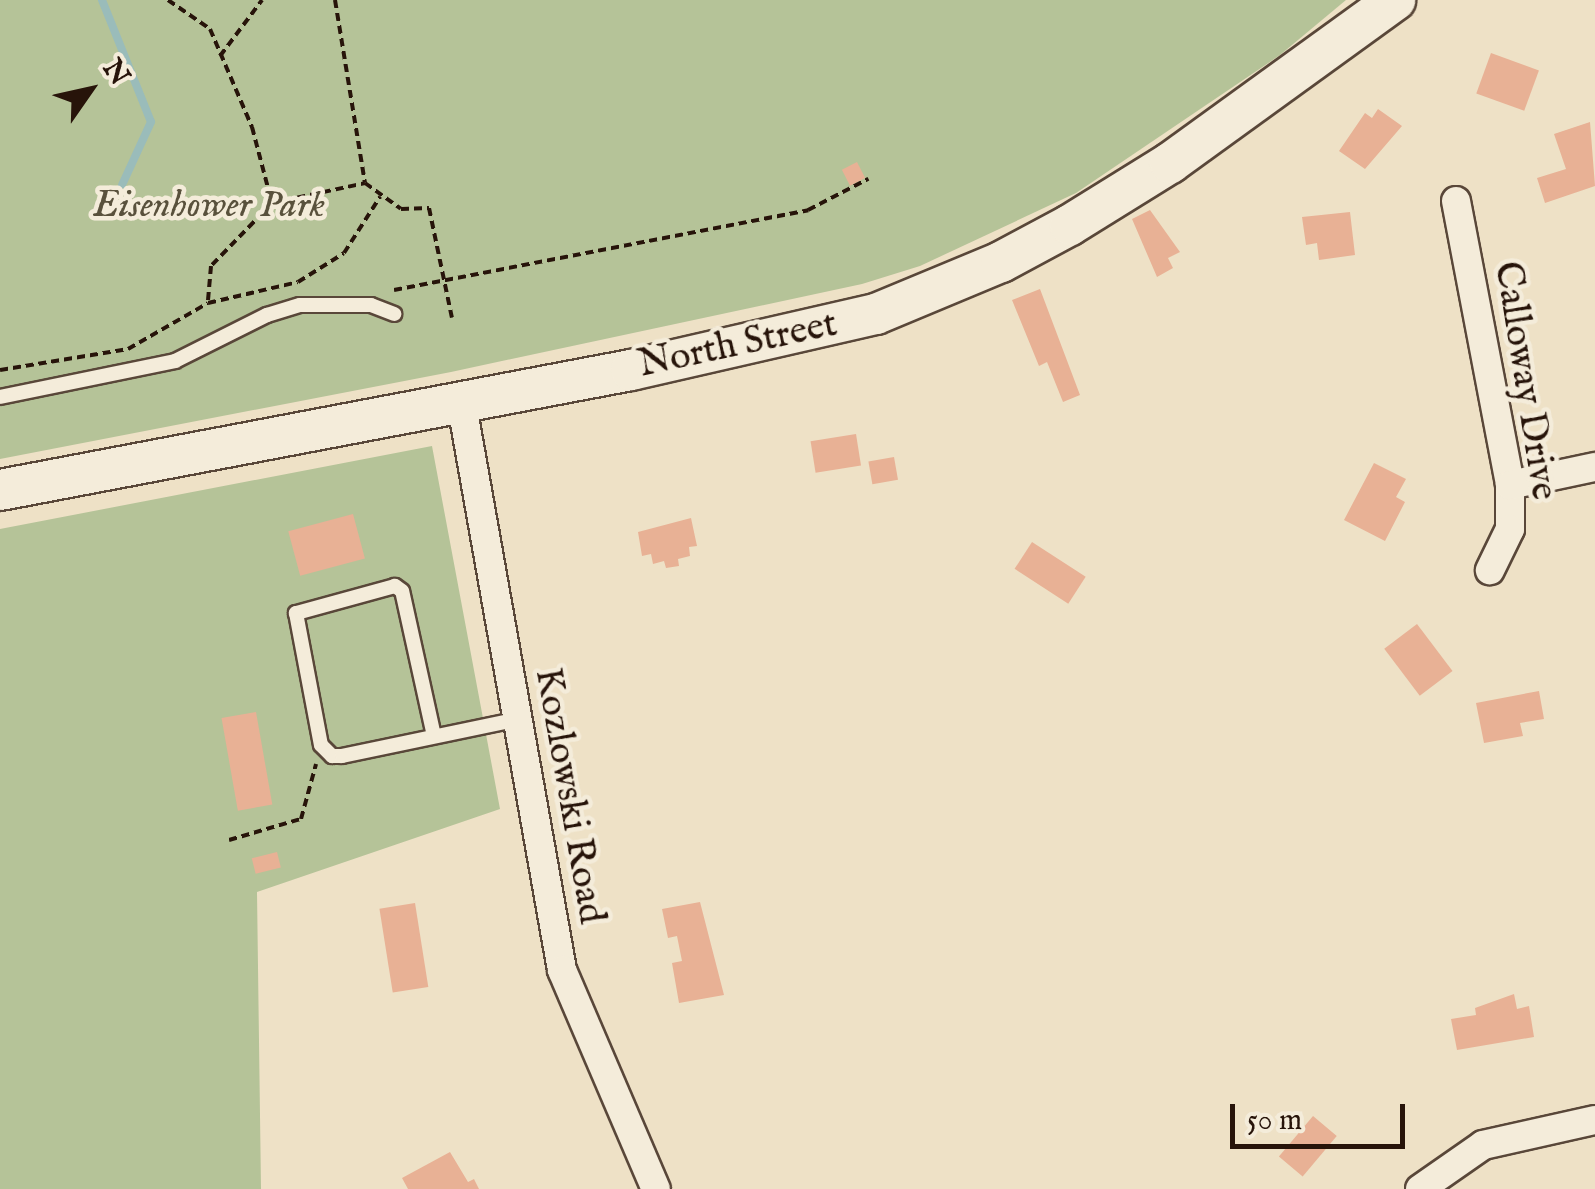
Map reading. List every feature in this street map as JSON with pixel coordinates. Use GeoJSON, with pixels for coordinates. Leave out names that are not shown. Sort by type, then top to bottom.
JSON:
{"type":"FeatureCollection","features":[{"type":"Feature","properties":{"kind":"main road","name":"North Street"},"geometry":{"type":"LineString","coordinates":[[0,490],[837,326],[916,300],[1001,262],[1170,164],[1395,0]]}},
{"type":"Feature","properties":{"kind":"street","name":"Calloway Drive"},"geometry":{"type":"LineString","coordinates":[[1456,201],[1510,485],[1510,529],[1490,570]]}},
{"type":"Feature","properties":{"kind":"street","name":"Kozlowski Road"},"geometry":{"type":"LineString","coordinates":[[461,400],[514,720],[562,970],[656,1189]]}},
{"type":"Feature","properties":{"kind":"street"},"geometry":{"type":"LineString","coordinates":[[1510,485],[1595,466]]}},
{"type":"Feature","properties":{"kind":"street"},"geometry":{"type":"LineString","coordinates":[[1420,1189],[1483,1145],[1595,1120]]}},
{"type":"Feature","properties":{"kind":"lane"},"geometry":{"type":"LineString","coordinates":[[0,397],[176,361],[267,315],[300,306],[370,305],[394,314]]}},
{"type":"Feature","properties":{"kind":"lane"},"geometry":{"type":"LineString","coordinates":[[434,736],[408,598],[395,586],[296,614],[325,752],[342,756],[514,720]]}},
{"type":"Feature","properties":{"kind":"path"},"geometry":{"type":"LineString","coordinates":[[168,0],[210,29],[252,127],[272,203]]}},
{"type":"Feature","properties":{"kind":"path"},"geometry":{"type":"LineString","coordinates":[[220,56],[262,0]]}},
{"type":"Feature","properties":{"kind":"path"},"geometry":{"type":"LineString","coordinates":[[335,0],[365,183],[401,210],[429,208],[452,318]]}},
{"type":"Feature","properties":{"kind":"path"},"geometry":{"type":"LineString","coordinates":[[394,290],[808,210],[868,179]]}},
{"type":"Feature","properties":{"kind":"path"},"geometry":{"type":"LineString","coordinates":[[208,303],[211,266],[272,203],[365,183]]}},
{"type":"Feature","properties":{"kind":"path"},"geometry":{"type":"LineString","coordinates":[[0,370],[128,350],[208,303],[298,282],[344,253],[380,196]]}},
{"type":"Feature","properties":{"kind":"path"},"geometry":{"type":"LineString","coordinates":[[229,840],[301,818],[312,769],[325,752]]}},
{"type":"Feature","properties":{"kind":"green space","name":"Eisenhower Park"},"geometry":{"type":"Polygon","coordinates":[[[0,0],[1346,0],[1280,55],[1076,193],[920,266],[862,284],[451,372],[0,459],[0,0]]]}},
{"type":"Feature","properties":{"kind":"green space"},"geometry":{"type":"Polygon","coordinates":[[[432,446],[500,809],[257,892],[261,1189],[0,1189],[0,529],[432,446]]]}},
{"type":"Feature","properties":{"kind":"building"},"geometry":{"type":"Polygon","coordinates":[[[1491,53],[1539,70],[1524,111],[1476,93],[1491,53]]]}},
{"type":"Feature","properties":{"kind":"building"},"geometry":{"type":"Polygon","coordinates":[[[1378,109],[1402,126],[1365,169],[1339,151],[1365,113],[1372,118],[1378,109]]]}},
{"type":"Feature","properties":{"kind":"building"},"geometry":{"type":"Polygon","coordinates":[[[1590,122],[1595,186],[1545,203],[1537,178],[1566,169],[1554,134],[1590,122]]]}},
{"type":"Feature","properties":{"kind":"building"},"geometry":{"type":"Polygon","coordinates":[[[857,162],[865,178],[850,186],[842,170],[857,162]]]}},
{"type":"Feature","properties":{"kind":"building"},"geometry":{"type":"Polygon","coordinates":[[[1150,210],[1180,252],[1168,258],[1173,268],[1157,277],[1132,219],[1150,210]]]}},
{"type":"Feature","properties":{"kind":"building"},"geometry":{"type":"Polygon","coordinates":[[[1350,212],[1355,255],[1319,260],[1317,243],[1306,245],[1302,217],[1350,212]]]}},
{"type":"Feature","properties":{"kind":"building"},"geometry":{"type":"Polygon","coordinates":[[[1040,289],[1080,395],[1063,402],[1047,362],[1039,366],[1012,300],[1040,289]]]}},
{"type":"Feature","properties":{"kind":"building"},"geometry":{"type":"Polygon","coordinates":[[[856,434],[861,466],[816,473],[811,441],[856,434]]]}},
{"type":"Feature","properties":{"kind":"building"},"geometry":{"type":"Polygon","coordinates":[[[894,457],[898,480],[872,484],[868,462],[894,457]]]}},
{"type":"Feature","properties":{"kind":"building"},"geometry":{"type":"Polygon","coordinates":[[[1374,463],[1406,479],[1396,497],[1405,502],[1385,541],[1344,520],[1374,463]]]}},
{"type":"Feature","properties":{"kind":"building"},"geometry":{"type":"Polygon","coordinates":[[[353,514],[365,558],[300,576],[288,531],[353,514]]]}},
{"type":"Feature","properties":{"kind":"building"},"geometry":{"type":"Polygon","coordinates":[[[691,518],[697,546],[689,547],[690,556],[678,559],[679,566],[666,568],[664,561],[653,564],[651,554],[642,556],[638,532],[691,518]]]}},
{"type":"Feature","properties":{"kind":"building"},"geometry":{"type":"Polygon","coordinates":[[[1032,542],[1086,577],[1068,604],[1015,569],[1032,542]]]}},
{"type":"Feature","properties":{"kind":"building"},"geometry":{"type":"Polygon","coordinates":[[[1417,624],[1453,671],[1420,696],[1384,649],[1417,624]]]}},
{"type":"Feature","properties":{"kind":"building"},"geometry":{"type":"Polygon","coordinates":[[[1539,691],[1544,719],[1520,723],[1523,736],[1484,743],[1476,703],[1539,691]]]}},
{"type":"Feature","properties":{"kind":"building"},"geometry":{"type":"Polygon","coordinates":[[[256,712],[272,805],[238,811],[222,718],[256,712]]]}},
{"type":"Feature","properties":{"kind":"building"},"geometry":{"type":"Polygon","coordinates":[[[277,852],[281,868],[256,874],[252,858],[277,852]]]}},
{"type":"Feature","properties":{"kind":"building"},"geometry":{"type":"Polygon","coordinates":[[[700,902],[724,995],[679,1003],[672,963],[682,961],[677,936],[668,938],[662,909],[700,902]]]}},
{"type":"Feature","properties":{"kind":"building"},"geometry":{"type":"Polygon","coordinates":[[[415,903],[428,987],[393,993],[379,909],[415,903]]]}},
{"type":"Feature","properties":{"kind":"building"},"geometry":{"type":"Polygon","coordinates":[[[1514,994],[1517,1009],[1529,1006],[1534,1037],[1457,1050],[1451,1019],[1476,1015],[1475,1008],[1514,994]]]}},
{"type":"Feature","properties":{"kind":"building"},"geometry":{"type":"Polygon","coordinates":[[[1313,1116],[1337,1136],[1303,1177],[1279,1157],[1313,1116]]]}},
{"type":"Feature","properties":{"kind":"building"},"geometry":{"type":"Polygon","coordinates":[[[450,1152],[468,1182],[474,1179],[479,1189],[408,1189],[402,1178],[450,1152]]]}},
{"type":"Feature","properties":{"kind":"waterway"},"geometry":{"type":"LineString","coordinates":[[102,0],[151,122],[122,185]]}}]}
